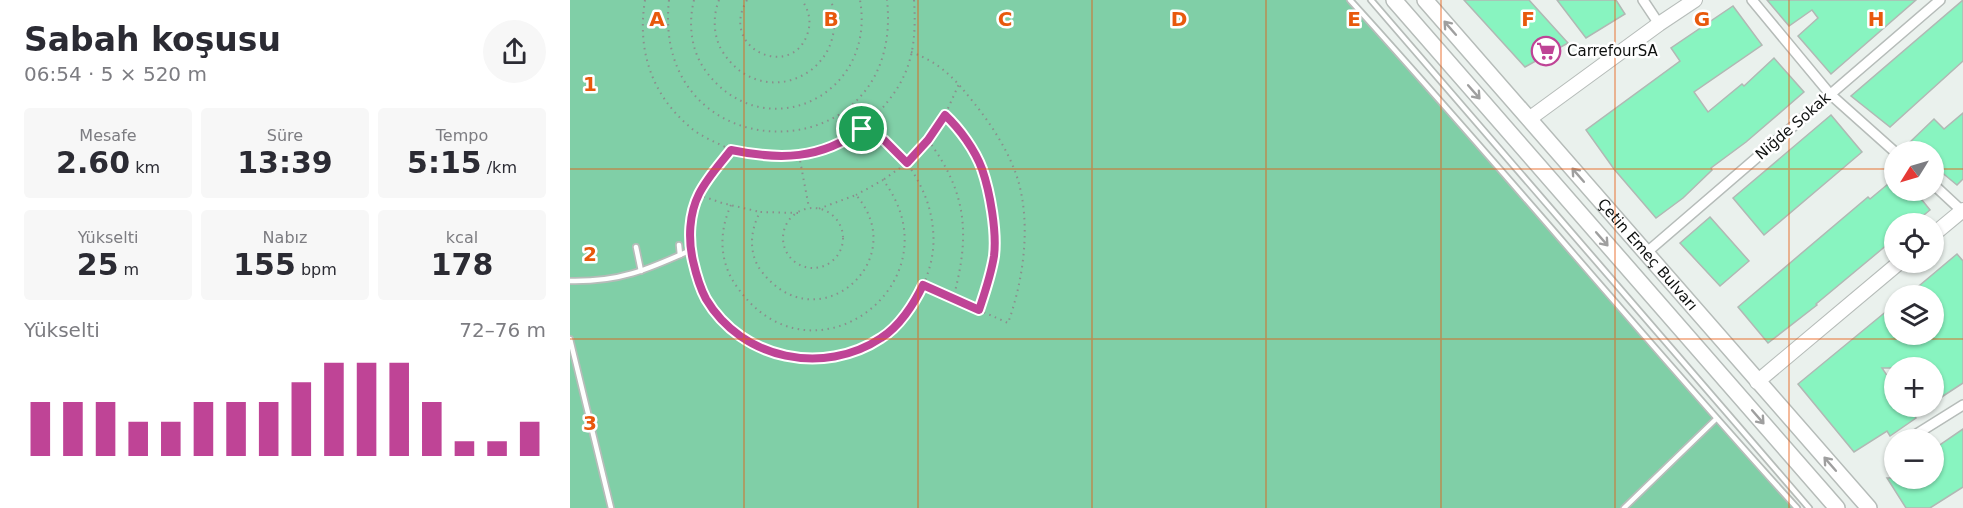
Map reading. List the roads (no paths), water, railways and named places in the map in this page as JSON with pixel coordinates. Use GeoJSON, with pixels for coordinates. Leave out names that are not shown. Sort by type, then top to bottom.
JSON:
{"type":"FeatureCollection","features":[{"type":"Feature","properties":{"kind":"main road","name":"Çetin Emeç Bulvarı"},"geometry":{"type":"LineString","coordinates":[[1394,0],[1837,508]]}},
{"type":"Feature","properties":{"kind":"main road","name":"Çetin Emeç Bulvarı"},"geometry":{"type":"LineString","coordinates":[[1425,0],[1869,508]]}},
{"type":"Feature","properties":{"kind":"main road"},"geometry":{"type":"LineString","coordinates":[[1529,119],[1695,0]]}},
{"type":"Feature","properties":{"kind":"main road"},"geometry":{"type":"LineString","coordinates":[[1944,226],[1963,210]]}},
{"type":"Feature","properties":{"kind":"main road"},"geometry":{"type":"LineString","coordinates":[[1739,396],[1887,273]]}},
{"type":"Feature","properties":{"kind":"street"},"geometry":{"type":"LineString","coordinates":[[1643,0],[1659,24]]}},
{"type":"Feature","properties":{"kind":"street"},"geometry":{"type":"LineString","coordinates":[[1752,0],[1830,94],[1884,142]]}},
{"type":"Feature","properties":{"kind":"street","name":"Niğde Sokak"},"geometry":{"type":"LineString","coordinates":[[1646,253],[1940,0]]}},
{"type":"Feature","properties":{"kind":"street"},"geometry":{"type":"LineString","coordinates":[[1944,194],[1963,210]]}},
{"type":"Feature","properties":{"kind":"street"},"geometry":{"type":"LineString","coordinates":[[1925,429],[1963,405]]}},
{"type":"Feature","properties":{"kind":"lane"},"geometry":{"type":"LineString","coordinates":[[1350,0],[1797,508]]}},
{"type":"Feature","properties":{"kind":"lane"},"geometry":{"type":"LineString","coordinates":[[1371,0],[1809,508]]}},
{"type":"Feature","properties":{"kind":"lane"},"geometry":{"type":"LineString","coordinates":[[678,244],[680,255]]}},
{"type":"Feature","properties":{"kind":"lane"},"geometry":{"type":"LineString","coordinates":[[636,247],[641,271]]}},
{"type":"Feature","properties":{"kind":"lane"},"geometry":{"type":"LineString","coordinates":[[570,282],[619,279],[691,250]]}},
{"type":"Feature","properties":{"kind":"lane"},"geometry":{"type":"LineString","coordinates":[[570,339],[611,508]]}},
{"type":"Feature","properties":{"kind":"lane"},"geometry":{"type":"LineString","coordinates":[[1624,508],[1716,418]]}},
{"type":"Feature","properties":{"kind":"place","name":"CarrefourSA"},"geometry":{"type":"Point","coordinates":[1546,51]}}]}
